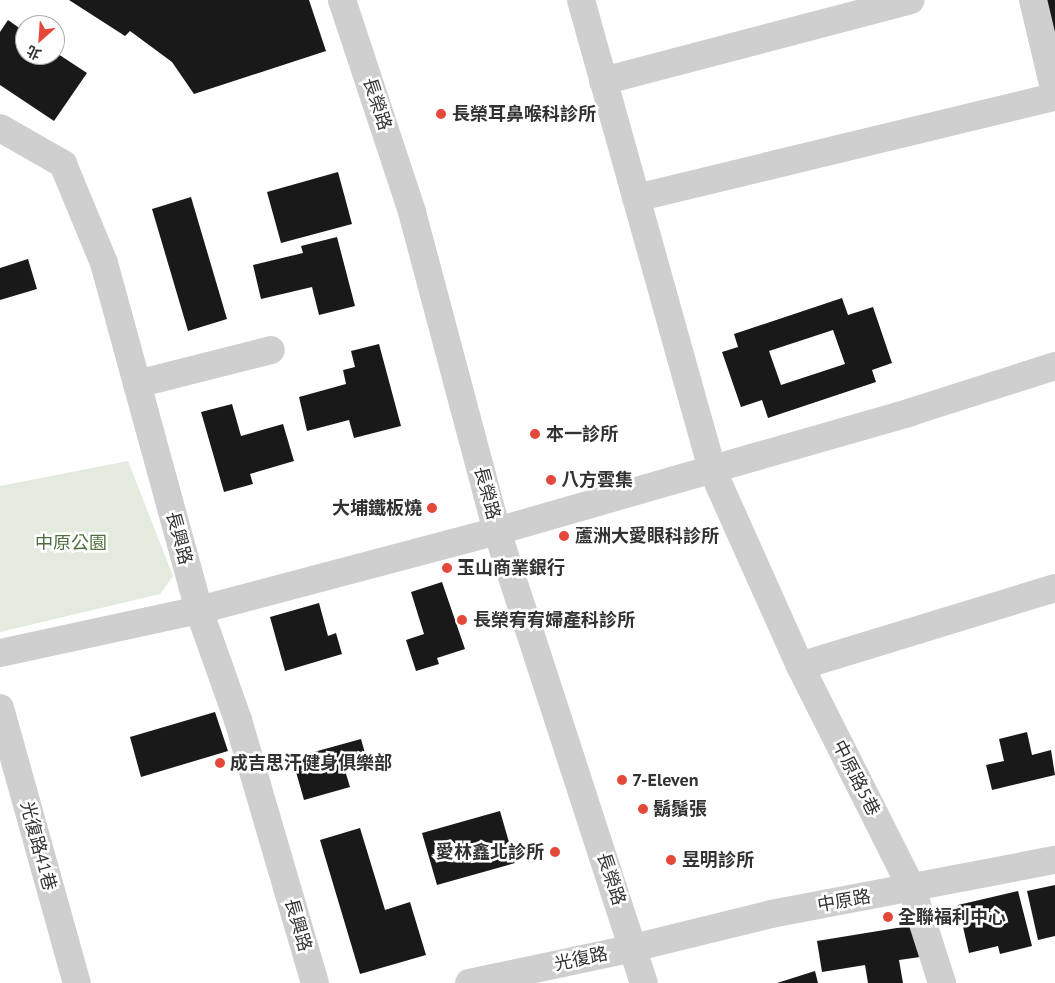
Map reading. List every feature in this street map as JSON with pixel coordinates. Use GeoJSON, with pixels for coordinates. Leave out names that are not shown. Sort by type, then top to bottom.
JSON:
{"type":"FeatureCollection","features":[{"type":"Feature","properties":{"kind":"street","name":"長榮路"},"geometry":{"type":"LineString","coordinates":[[342,0],[412,212],[497,531],[644,983]]}},
{"type":"Feature","properties":{"kind":"street","name":"中原路5巷"},"geometry":{"type":"LineString","coordinates":[[580,0],[711,467],[800,666],[912,889],[942,983]]}},
{"type":"Feature","properties":{"kind":"street"},"geometry":{"type":"LineString","coordinates":[[603,81],[911,0]]}},
{"type":"Feature","properties":{"kind":"street"},"geometry":{"type":"LineString","coordinates":[[1034,0],[1055,92]]}},
{"type":"Feature","properties":{"kind":"street"},"geometry":{"type":"LineString","coordinates":[[636,198],[1055,97]]}},
{"type":"Feature","properties":{"kind":"street","name":"長興路"},"geometry":{"type":"LineString","coordinates":[[0,128],[63,164],[104,263],[199,610],[238,720],[315,983]]}},
{"type":"Feature","properties":{"kind":"street"},"geometry":{"type":"LineString","coordinates":[[137,384],[271,350]]}},
{"type":"Feature","properties":{"kind":"street"},"geometry":{"type":"LineString","coordinates":[[0,653],[199,610],[497,531],[711,467],[910,412],[1055,366]]}},
{"type":"Feature","properties":{"kind":"street"},"geometry":{"type":"LineString","coordinates":[[800,666],[1055,588]]}},
{"type":"Feature","properties":{"kind":"street","name":"光復路41巷"},"geometry":{"type":"LineString","coordinates":[[0,708],[77,983]]}},
{"type":"Feature","properties":{"kind":"street","name":"中原路"},"geometry":{"type":"LineString","coordinates":[[633,948],[771,914],[912,889],[1055,860]]}},
{"type":"Feature","properties":{"kind":"street","name":"光復路"},"geometry":{"type":"LineString","coordinates":[[469,983],[633,948]]}},
{"type":"Feature","properties":{"kind":"green space","name":"中原公園"},"geometry":{"type":"Polygon","coordinates":[[[128,461],[173,576],[160,594],[0,632],[0,486],[128,461]]]}},
{"type":"Feature","properties":{"kind":"building"},"geometry":{"type":"Polygon","coordinates":[[[69,0],[309,0],[326,51],[194,94],[172,62],[130,31],[125,36],[69,0]]]}},
{"type":"Feature","properties":{"kind":"building"},"geometry":{"type":"Polygon","coordinates":[[[1041,0],[1055,0],[1055,43],[1041,0]]]}},
{"type":"Feature","properties":{"kind":"building"},"geometry":{"type":"Polygon","coordinates":[[[8,20],[15,25],[15,65],[65,65],[65,59],[87,73],[54,121],[0,85],[0,32],[8,20]]]}},
{"type":"Feature","properties":{"kind":"building"},"geometry":{"type":"Polygon","coordinates":[[[338,172],[352,224],[281,243],[267,192],[338,172]]]}},
{"type":"Feature","properties":{"kind":"building"},"geometry":{"type":"Polygon","coordinates":[[[191,197],[227,319],[188,331],[152,209],[191,197]]]}},
{"type":"Feature","properties":{"kind":"building"},"geometry":{"type":"Polygon","coordinates":[[[337,237],[355,306],[319,315],[312,287],[261,299],[253,265],[303,253],[301,246],[337,237]]]}},
{"type":"Feature","properties":{"kind":"building"},"geometry":{"type":"Polygon","coordinates":[[[28,259],[37,289],[0,300],[0,268],[28,259]]]}},
{"type":"Feature","properties":{"kind":"building"},"geometry":{"type":"Polygon","coordinates":[[[842,298],[848,315],[873,307],[892,363],[872,370],[876,382],[768,418],[762,400],[741,407],[722,352],[738,347],[734,334],[842,298]],[[833,330],[769,351],[781,385],[845,364],[833,330]]]}},
{"type":"Feature","properties":{"kind":"building"},"geometry":{"type":"Polygon","coordinates":[[[379,344],[401,426],[354,438],[349,420],[307,431],[299,397],[346,384],[343,370],[355,367],[351,351],[379,344]]]}},
{"type":"Feature","properties":{"kind":"building"},"geometry":{"type":"Polygon","coordinates":[[[232,404],[241,436],[283,424],[294,461],[250,474],[253,484],[224,492],[201,412],[232,404]]]}},
{"type":"Feature","properties":{"kind":"building"},"geometry":{"type":"Polygon","coordinates":[[[442,582],[465,649],[437,658],[439,664],[416,671],[406,640],[424,634],[411,592],[442,582]]]}},
{"type":"Feature","properties":{"kind":"building"},"geometry":{"type":"Polygon","coordinates":[[[319,603],[328,636],[336,633],[342,654],[285,671],[270,617],[319,603]]]}},
{"type":"Feature","properties":{"kind":"building"},"geometry":{"type":"Polygon","coordinates":[[[215,712],[228,751],[141,777],[130,737],[215,712]]]}},
{"type":"Feature","properties":{"kind":"building"},"geometry":{"type":"Polygon","coordinates":[[[1027,732],[1032,755],[1051,750],[1055,775],[992,790],[986,765],[1004,761],[999,739],[1027,732]]]}},
{"type":"Feature","properties":{"kind":"building"},"geometry":{"type":"Polygon","coordinates":[[[361,739],[367,760],[344,767],[350,787],[304,800],[292,758],[361,739]]]}},
{"type":"Feature","properties":{"kind":"building"},"geometry":{"type":"Polygon","coordinates":[[[500,811],[515,863],[437,885],[422,833],[500,811]]]}},
{"type":"Feature","properties":{"kind":"building"},"geometry":{"type":"Polygon","coordinates":[[[360,828],[385,910],[410,902],[426,955],[360,974],[320,840],[360,828]]]}},
{"type":"Feature","properties":{"kind":"building"},"geometry":{"type":"Polygon","coordinates":[[[1055,885],[1055,936],[1038,940],[1027,891],[1055,885]]]}},
{"type":"Feature","properties":{"kind":"building"},"geometry":{"type":"Polygon","coordinates":[[[1018,891],[1032,946],[1000,954],[998,946],[969,953],[958,905],[1018,891]]]}},
{"type":"Feature","properties":{"kind":"building"},"geometry":{"type":"Polygon","coordinates":[[[915,925],[920,957],[899,960],[903,983],[868,983],[865,965],[822,972],[817,941],[915,925]]]}},
{"type":"Feature","properties":{"kind":"building"},"geometry":{"type":"Polygon","coordinates":[[[815,971],[818,983],[777,983],[815,971]]]}},
{"type":"Feature","properties":{"kind":"place","name":"長榮耳鼻喉科診所"},"geometry":{"type":"Point","coordinates":[441,114]}},
{"type":"Feature","properties":{"kind":"place","name":"本一診所"},"geometry":{"type":"Point","coordinates":[535,434]}},
{"type":"Feature","properties":{"kind":"place","name":"八方雲集"},"geometry":{"type":"Point","coordinates":[551,480]}},
{"type":"Feature","properties":{"kind":"place","name":"大埔鐵板燒"},"geometry":{"type":"Point","coordinates":[432,508]}},
{"type":"Feature","properties":{"kind":"place","name":"蘆洲大愛眼科診所"},"geometry":{"type":"Point","coordinates":[564,536]}},
{"type":"Feature","properties":{"kind":"place","name":"玉山商業銀行"},"geometry":{"type":"Point","coordinates":[447,568]}},
{"type":"Feature","properties":{"kind":"place","name":"長榮宥宥婦產科診所"},"geometry":{"type":"Point","coordinates":[462,620]}},
{"type":"Feature","properties":{"kind":"place","name":"成吉思汗健身俱樂部"},"geometry":{"type":"Point","coordinates":[220,763]}},
{"type":"Feature","properties":{"kind":"place","name":"7-Eleven"},"geometry":{"type":"Point","coordinates":[622,780]}},
{"type":"Feature","properties":{"kind":"place","name":"鬍鬚張"},"geometry":{"type":"Point","coordinates":[643,809]}},
{"type":"Feature","properties":{"kind":"place","name":"愛林鑫北診所"},"geometry":{"type":"Point","coordinates":[555,852]}},
{"type":"Feature","properties":{"kind":"place","name":"昱明診所"},"geometry":{"type":"Point","coordinates":[671,860]}},
{"type":"Feature","properties":{"kind":"place","name":"全聯福利中心"},"geometry":{"type":"Point","coordinates":[888,917]}}]}
